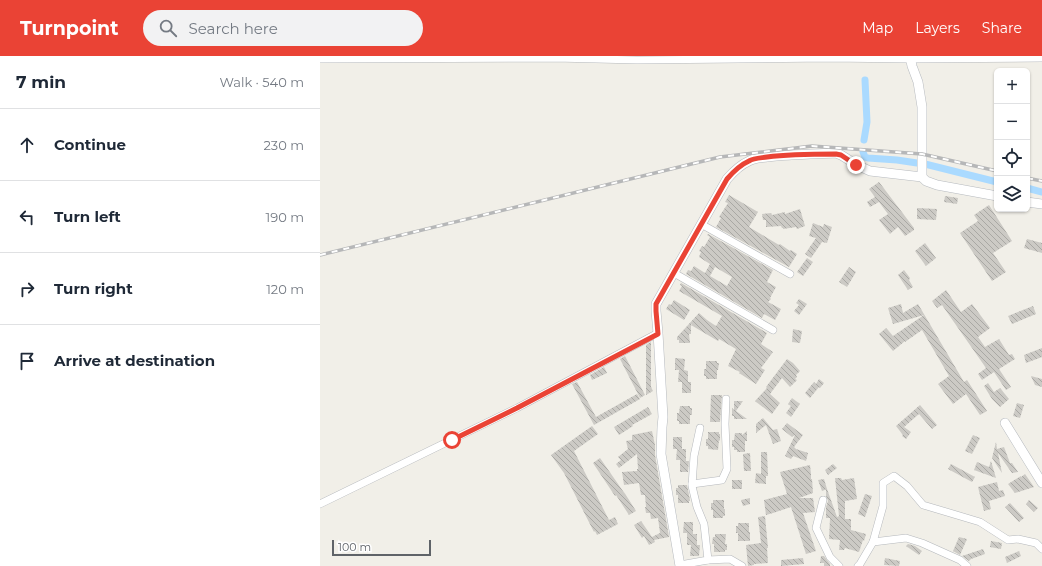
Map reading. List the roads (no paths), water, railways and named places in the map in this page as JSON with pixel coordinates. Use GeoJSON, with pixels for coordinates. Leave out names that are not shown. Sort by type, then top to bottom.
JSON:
{"type":"FeatureCollection","features":[{"type":"Feature","properties":{"kind":"street"},"geometry":{"type":"LineString","coordinates":[[910,57],[918,82],[922,108],[922,177]]}},
{"type":"Feature","properties":{"kind":"street"},"geometry":{"type":"LineString","coordinates":[[320,59],[555,58],[637,60],[910,57],[1042,58]]}},
{"type":"Feature","properties":{"kind":"street"},"geometry":{"type":"LineString","coordinates":[[742,566],[730,559],[708,560],[680,566],[661,454],[663,417],[656,304],[727,179],[734,171],[748,161],[755,159],[776,156],[836,154],[841,155],[856,165],[870,171],[922,177],[926,181],[937,185],[994,195]]}},
{"type":"Feature","properties":{"kind":"street"},"geometry":{"type":"LineString","coordinates":[[1030,202],[1042,204]]}},
{"type":"Feature","properties":{"kind":"street"},"geometry":{"type":"LineString","coordinates":[[701,224],[790,274]]}},
{"type":"Feature","properties":{"kind":"street"},"geometry":{"type":"LineString","coordinates":[[674,273],[773,330]]}},
{"type":"Feature","properties":{"kind":"street"},"geometry":{"type":"LineString","coordinates":[[320,504],[517,408],[658,334]]}},
{"type":"Feature","properties":{"kind":"street"},"geometry":{"type":"LineString","coordinates":[[692,484],[722,480],[727,469],[725,424],[726,399]]}},
{"type":"Feature","properties":{"kind":"street"},"geometry":{"type":"LineString","coordinates":[[1005,423],[1042,483]]}},
{"type":"Feature","properties":{"kind":"street"},"geometry":{"type":"LineString","coordinates":[[700,428],[694,456],[692,484],[697,507],[704,524],[708,560]]}},
{"type":"Feature","properties":{"kind":"street"},"geometry":{"type":"LineString","coordinates":[[858,566],[873,542],[883,506],[883,483],[894,476],[907,486],[923,504],[980,522],[1008,540],[1018,539],[1036,543],[1042,549]]}},
{"type":"Feature","properties":{"kind":"street"},"geometry":{"type":"LineString","coordinates":[[823,500],[816,528],[830,556],[839,566]]}},
{"type":"Feature","properties":{"kind":"street"},"geometry":{"type":"LineString","coordinates":[[873,542],[906,538],[922,543],[960,560],[967,566]]}},
{"type":"Feature","properties":{"kind":"waterway"},"geometry":{"type":"LineString","coordinates":[[864,140],[867,122],[865,80]]}},
{"type":"Feature","properties":{"kind":"waterway"},"geometry":{"type":"LineString","coordinates":[[863,152],[865,157],[868,158],[917,163]]}},
{"type":"Feature","properties":{"kind":"waterway"},"geometry":{"type":"LineString","coordinates":[[925,164],[994,181]]}},
{"type":"Feature","properties":{"kind":"waterway"},"geometry":{"type":"LineString","coordinates":[[1030,189],[1042,192]]}},
{"type":"Feature","properties":{"kind":"railway"},"geometry":{"type":"LineString","coordinates":[[320,255],[720,157],[812,146],[922,154],[994,170]]}},
{"type":"Feature","properties":{"kind":"railway"},"geometry":{"type":"LineString","coordinates":[[1030,179],[1042,181]]}}]}
